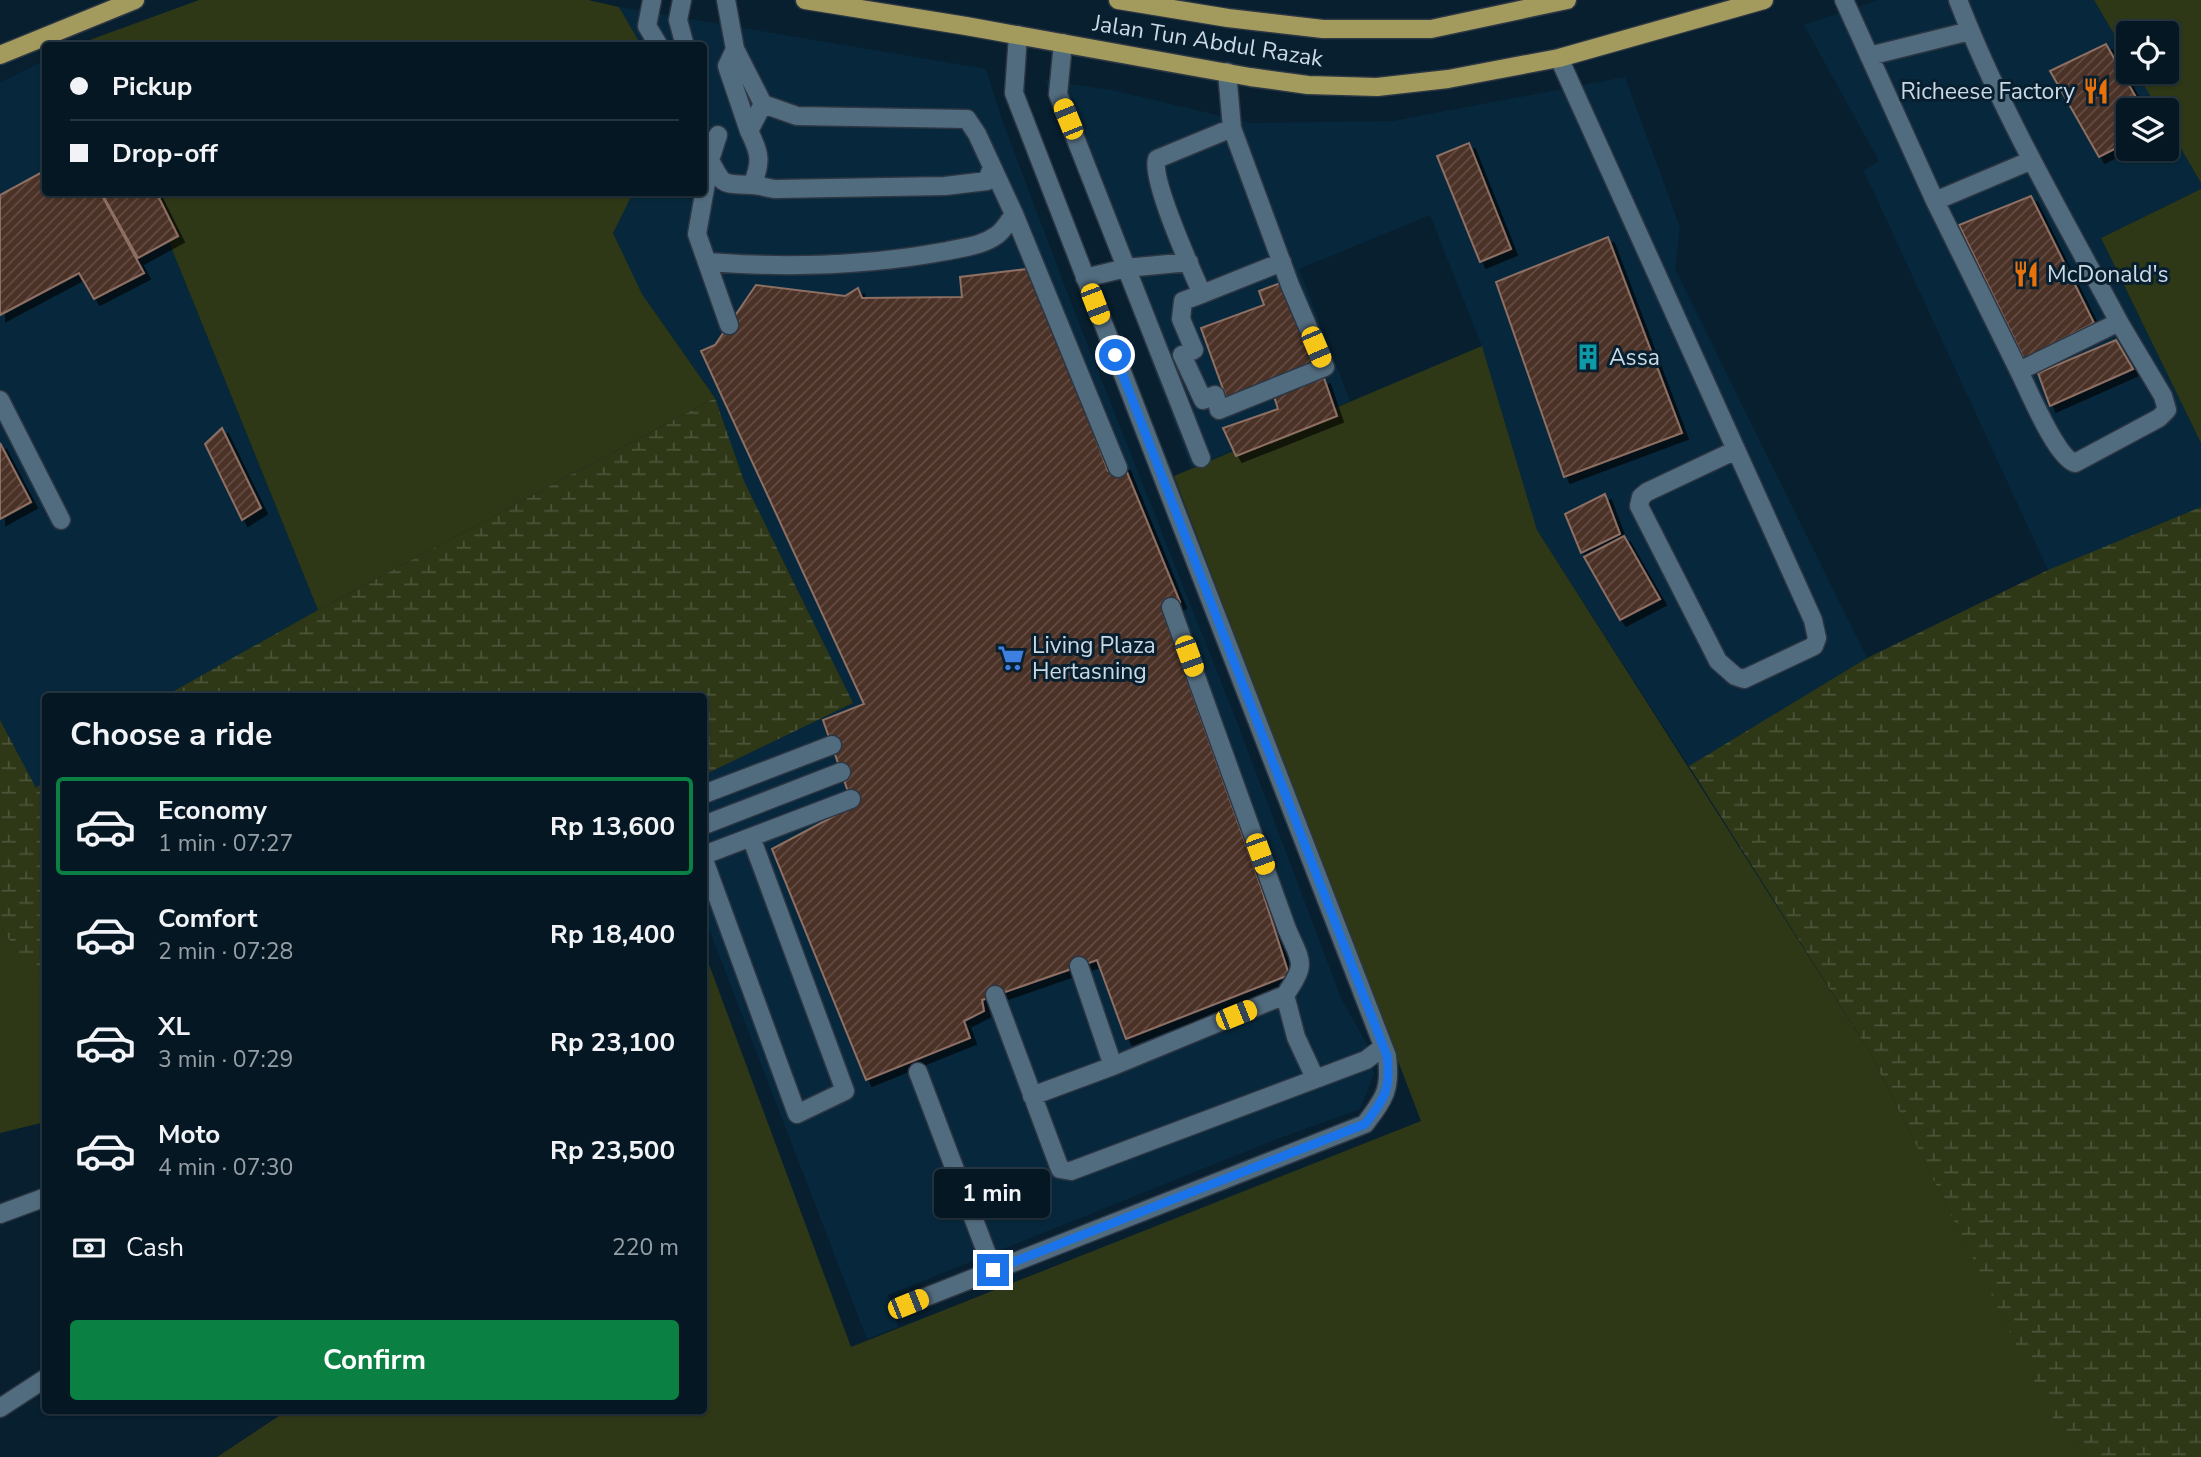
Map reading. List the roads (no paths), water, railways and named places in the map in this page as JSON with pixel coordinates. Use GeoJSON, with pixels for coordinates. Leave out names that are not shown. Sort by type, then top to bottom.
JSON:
{"type":"FeatureCollection","features":[{"type":"Feature","properties":{"kind":"main road"},"geometry":{"type":"LineString","coordinates":[[0,55],[135,0]]}},
{"type":"Feature","properties":{"kind":"main road","name":"Jalan Tun Abdul Razak"},"geometry":{"type":"LineString","coordinates":[[805,0],[1308,85],[1377,87],[1448,79],[1559,58],[1764,0]]}},
{"type":"Feature","properties":{"kind":"main road","name":"Jalan Tun Abdul Razak"},"geometry":{"type":"LineString","coordinates":[[1118,0],[1228,18],[1323,29],[1431,29],[1525,4],[1567,0]]}},
{"type":"Feature","properties":{"kind":"street"},"geometry":{"type":"LineString","coordinates":[[653,0],[647,26],[657,42]]}},
{"type":"Feature","properties":{"kind":"street"},"geometry":{"type":"LineString","coordinates":[[682,0],[678,20],[684,42]]}},
{"type":"Feature","properties":{"kind":"street"},"geometry":{"type":"LineString","coordinates":[[726,0],[735,49],[763,104],[797,116],[967,119],[977,134],[989,174],[1003,191],[1014,214],[1118,468]]}},
{"type":"Feature","properties":{"kind":"street"},"geometry":{"type":"LineString","coordinates":[[1844,0],[1935,201],[2019,371],[2058,446],[2069,461],[2075,463],[2159,418],[2166,410],[2163,396],[2119,322],[2032,160],[1970,31],[1958,0]]}},
{"type":"Feature","properties":{"kind":"street"},"geometry":{"type":"LineString","coordinates":[[1869,56],[1970,31]]}},
{"type":"Feature","properties":{"kind":"street"},"geometry":{"type":"LineString","coordinates":[[908,1304],[1365,1124],[1382,1103],[1389,1079],[1387,1056],[1014,93],[1018,35]]}},
{"type":"Feature","properties":{"kind":"street"},"geometry":{"type":"LineString","coordinates":[[1063,43],[1058,94],[1200,458]]}},
{"type":"Feature","properties":{"kind":"street"},"geometry":{"type":"LineString","coordinates":[[735,49],[727,66],[749,131],[759,150],[758,170],[752,185]]}},
{"type":"Feature","properties":{"kind":"street"},"geometry":{"type":"LineString","coordinates":[[1559,58],[1813,620],[1816,638],[1814,646],[1744,679],[1735,676],[1718,661],[1639,506],[1641,497],[1647,492],[1736,450]]}},
{"type":"Feature","properties":{"kind":"street"},"geometry":{"type":"LineString","coordinates":[[1227,72],[1232,128],[1325,368],[1219,410],[1215,395],[1203,400],[1182,355],[1194,350],[1181,319],[1183,301],[1282,262]]}},
{"type":"Feature","properties":{"kind":"street"},"geometry":{"type":"LineString","coordinates":[[749,131],[763,104]]}},
{"type":"Feature","properties":{"kind":"street"},"geometry":{"type":"LineString","coordinates":[[707,177],[710,160],[708,135],[736,126],[749,131]]}},
{"type":"Feature","properties":{"kind":"street"},"geometry":{"type":"LineString","coordinates":[[1202,294],[1164,201],[1155,165],[1157,159],[1232,128]]}},
{"type":"Feature","properties":{"kind":"street"},"geometry":{"type":"LineString","coordinates":[[710,160],[719,179],[731,186],[752,185],[775,189],[945,186],[989,174]]}},
{"type":"Feature","properties":{"kind":"street"},"geometry":{"type":"LineString","coordinates":[[1935,201],[2032,160]]}},
{"type":"Feature","properties":{"kind":"street"},"geometry":{"type":"LineString","coordinates":[[704,196],[697,234],[729,325]]}},
{"type":"Feature","properties":{"kind":"street"},"geometry":{"type":"LineString","coordinates":[[707,262],[758,266],[839,264],[924,255],[980,244],[999,234],[1014,214]]}},
{"type":"Feature","properties":{"kind":"street"},"geometry":{"type":"LineString","coordinates":[[1086,278],[1126,268],[1189,262]]}},
{"type":"Feature","properties":{"kind":"street"},"geometry":{"type":"LineString","coordinates":[[2019,371],[2119,322]]}},
{"type":"Feature","properties":{"kind":"street"},"geometry":{"type":"LineString","coordinates":[[0,400],[61,520]]}},
{"type":"Feature","properties":{"kind":"street"},"geometry":{"type":"LineString","coordinates":[[1032,1096],[1113,1066],[1285,995],[1298,977],[1302,964],[1171,607]]}},
{"type":"Feature","properties":{"kind":"street"},"geometry":{"type":"LineString","coordinates":[[707,793],[832,746]]}},
{"type":"Feature","properties":{"kind":"street"},"geometry":{"type":"LineString","coordinates":[[707,824],[843,772],[854,797],[707,856]]}},
{"type":"Feature","properties":{"kind":"street"},"geometry":{"type":"LineString","coordinates":[[707,865],[797,1114],[845,1091],[751,838]]}},
{"type":"Feature","properties":{"kind":"street"},"geometry":{"type":"LineString","coordinates":[[1079,965],[1113,1066]]}},
{"type":"Feature","properties":{"kind":"street"},"geometry":{"type":"LineString","coordinates":[[995,995],[1060,1169],[1070,1171],[1366,1060],[1383,1047]]}},
{"type":"Feature","properties":{"kind":"street"},"geometry":{"type":"LineString","coordinates":[[1285,995],[1296,1037],[1315,1078]]}},
{"type":"Feature","properties":{"kind":"street"},"geometry":{"type":"LineString","coordinates":[[918,1072],[993,1270]]}},
{"type":"Feature","properties":{"kind":"street"},"geometry":{"type":"LineString","coordinates":[[0,1214],[42,1198]]}},
{"type":"Feature","properties":{"kind":"street"},"geometry":{"type":"LineString","coordinates":[[0,1408],[42,1381]]}},
{"type":"Feature","properties":{"kind":"place","name":"Richeese Factory"},"geometry":{"type":"Point","coordinates":[2096,91]}},
{"type":"Feature","properties":{"kind":"place","name":"McDonald's"},"geometry":{"type":"Point","coordinates":[2026,274]}},
{"type":"Feature","properties":{"kind":"place","name":"Assa"},"geometry":{"type":"Point","coordinates":[1588,357]}},
{"type":"Feature","properties":{"kind":"place","name":"Living Plaza Hertasning"},"geometry":{"type":"Point","coordinates":[1011,658]}}]}
